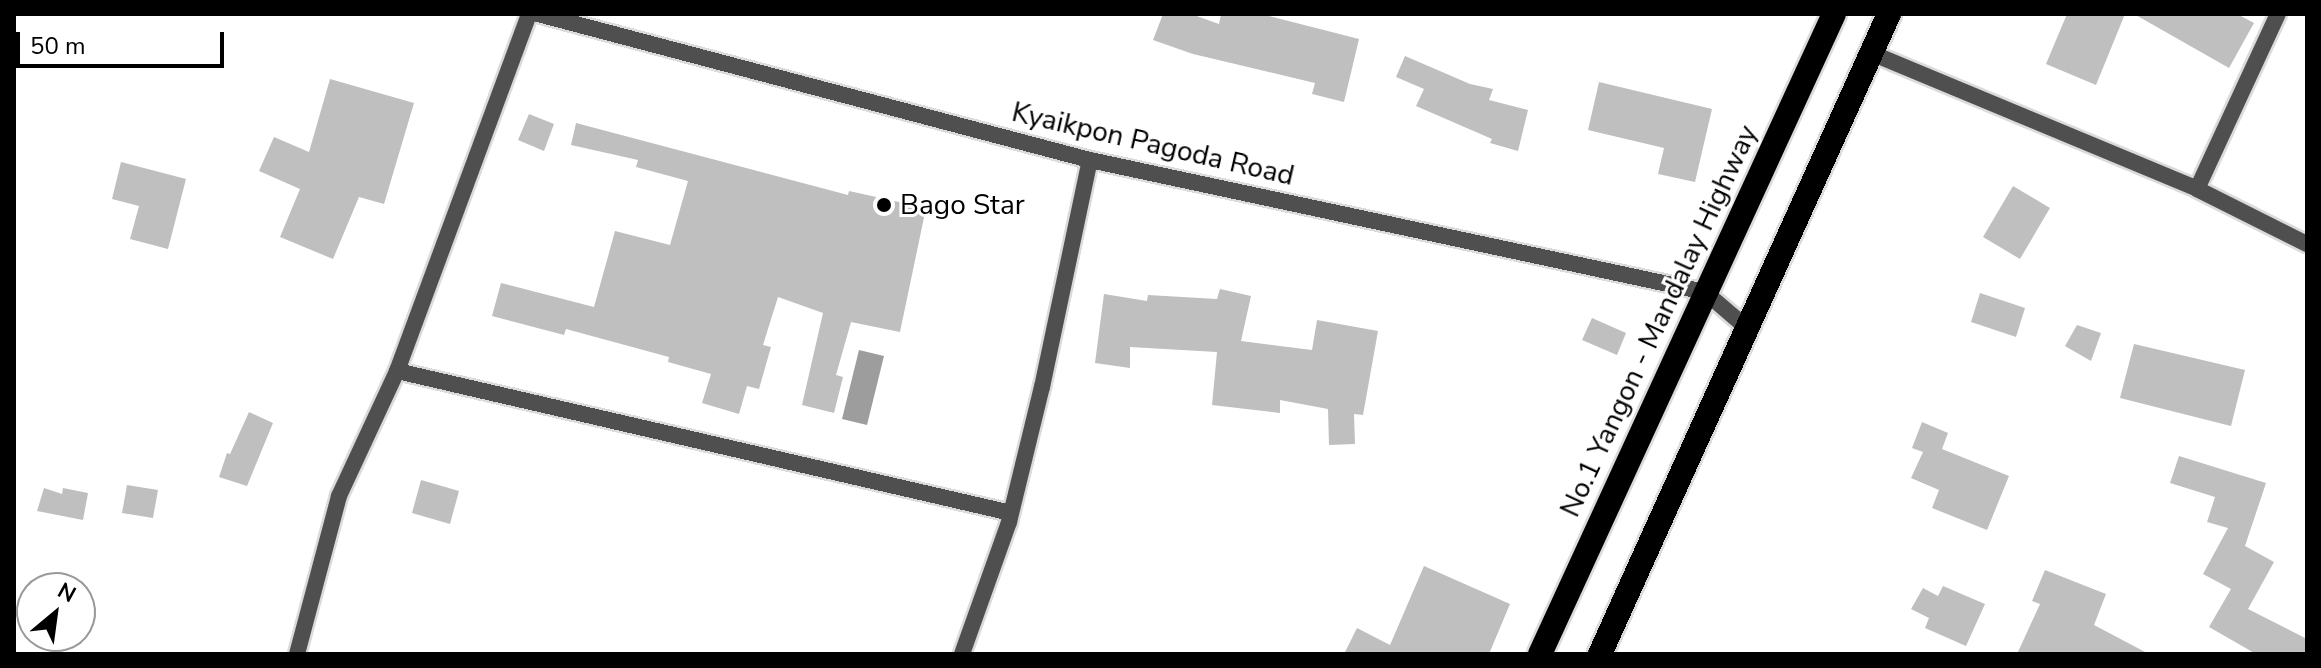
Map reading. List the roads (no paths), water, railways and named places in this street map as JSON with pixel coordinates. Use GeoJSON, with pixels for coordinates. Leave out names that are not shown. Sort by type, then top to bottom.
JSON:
{"type":"FeatureCollection","features":[{"type":"Feature","properties":{"kind":"highway","name":"No.1 Yangon - Mandalay Highway"},"geometry":{"type":"LineString","coordinates":[[1540,654],[1834,14]]}},
{"type":"Feature","properties":{"kind":"highway"},"geometry":{"type":"LineString","coordinates":[[1600,654],[1889,14]]}},
{"type":"Feature","properties":{"kind":"street"},"geometry":{"type":"LineString","coordinates":[[297,654],[339,496],[397,371],[529,14]]}},
{"type":"Feature","properties":{"kind":"street","name":"Kyaikpon Pagoda Road"},"geometry":{"type":"LineString","coordinates":[[538,14],[1090,160],[1705,292],[1748,329]]}},
{"type":"Feature","properties":{"kind":"street"},"geometry":{"type":"LineString","coordinates":[[2197,189],[2278,14]]}},
{"type":"Feature","properties":{"kind":"street"},"geometry":{"type":"LineString","coordinates":[[1871,53],[2197,189],[2307,244]]}},
{"type":"Feature","properties":{"kind":"street"},"geometry":{"type":"LineString","coordinates":[[962,654],[1011,513],[1042,387],[1090,160]]}},
{"type":"Feature","properties":{"kind":"street"},"geometry":{"type":"LineString","coordinates":[[397,371],[1011,513]]}},
{"type":"Feature","properties":{"kind":"place","name":"Bago Star"},"geometry":{"type":"Point","coordinates":[884,205]}}]}
